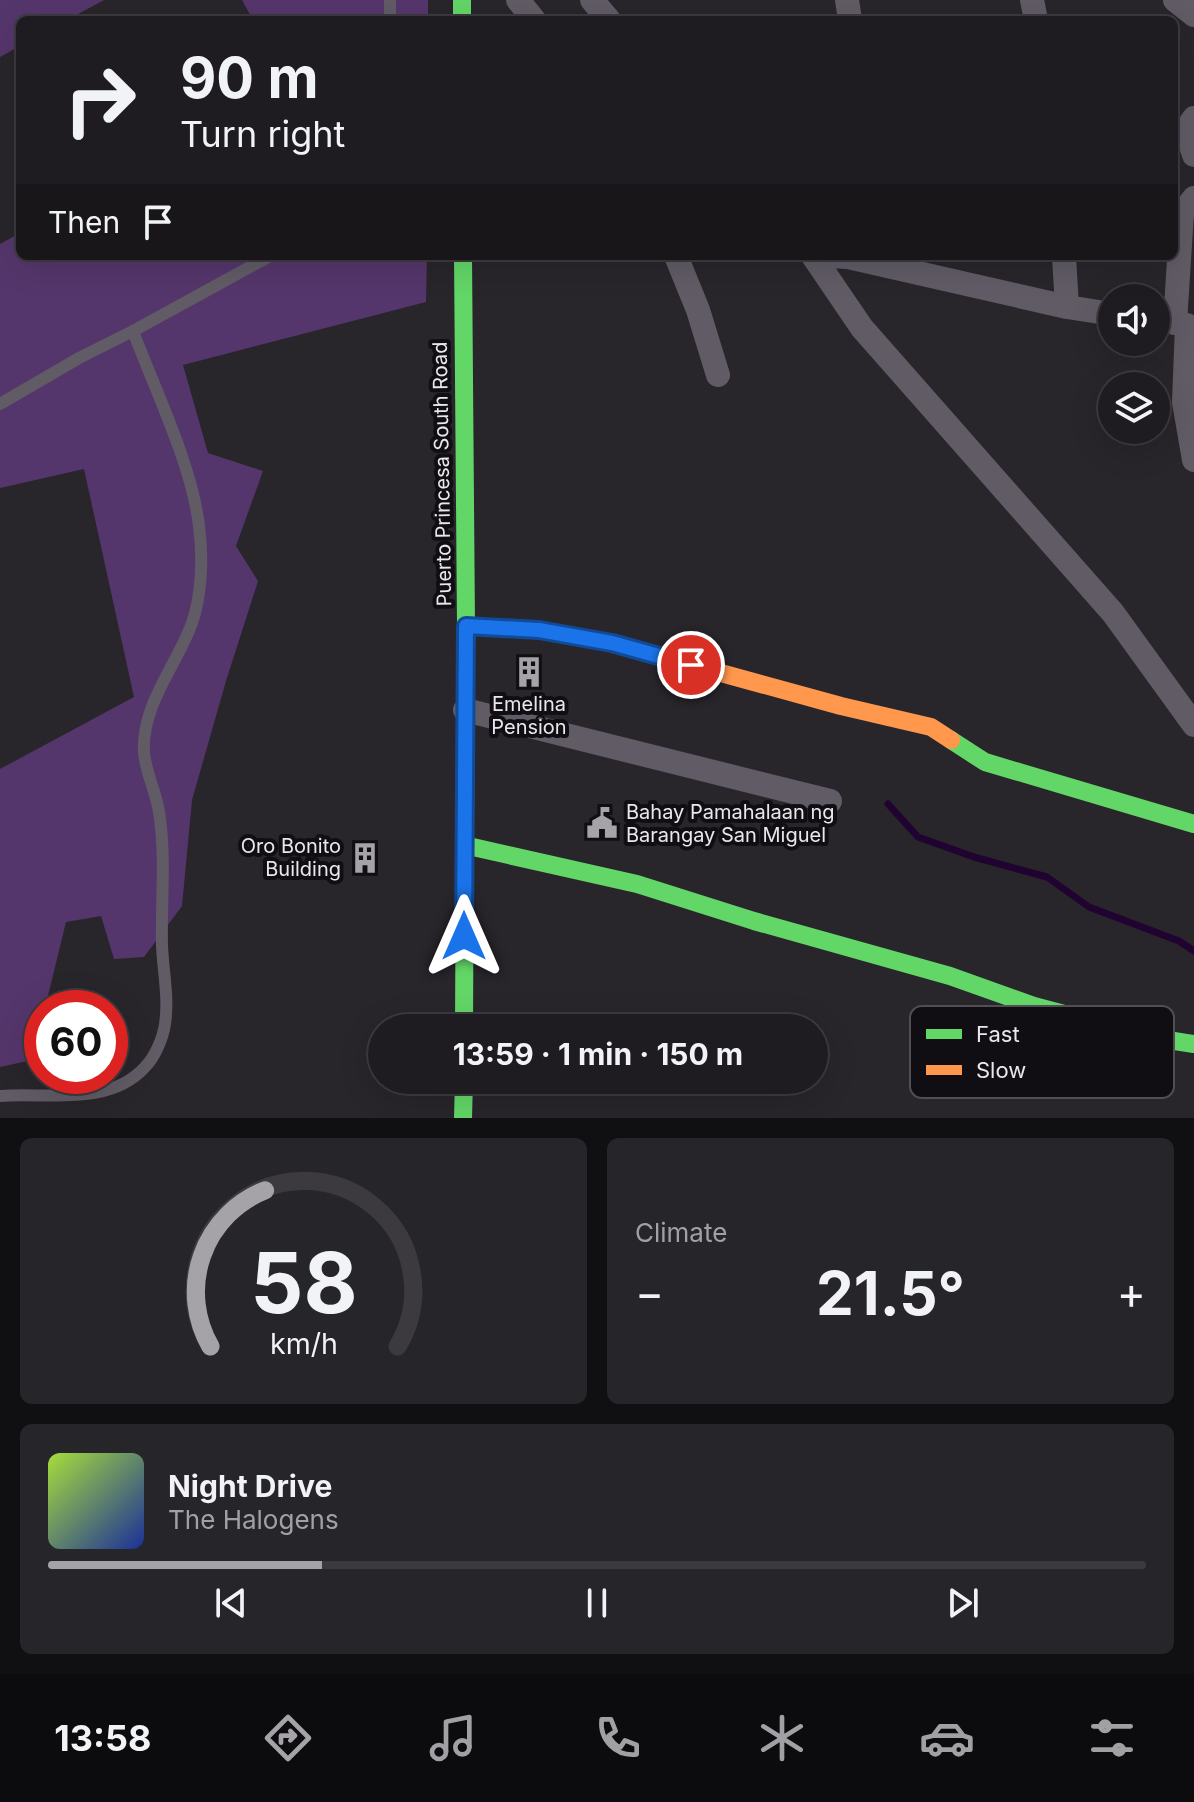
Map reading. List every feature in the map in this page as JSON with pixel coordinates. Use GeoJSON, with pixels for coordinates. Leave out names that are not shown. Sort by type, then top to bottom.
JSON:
{"type":"FeatureCollection","features":[{"type":"Feature","properties":{"kind":"street"},"geometry":{"type":"LineString","coordinates":[[518,0],[531,16]]}},
{"type":"Feature","properties":{"kind":"street"},"geometry":{"type":"LineString","coordinates":[[592,0],[606,16]]}},
{"type":"Feature","properties":{"kind":"street"},"geometry":{"type":"LineString","coordinates":[[1175,0],[1194,15]]}},
{"type":"Feature","properties":{"kind":"street"},"geometry":{"type":"LineString","coordinates":[[1194,118],[1188,132],[1194,155]]}},
{"type":"Feature","properties":{"kind":"street"},"geometry":{"type":"LineString","coordinates":[[1194,198],[1182,213],[1178,324],[1184,402],[1194,460]]}},
{"type":"Feature","properties":{"kind":"street","name":"Puerto Princesa South Road"},"geometry":{"type":"LineString","coordinates":[[463,260],[466,626],[464,1014]]}},
{"type":"Feature","properties":{"kind":"street"},"geometry":{"type":"LineString","coordinates":[[678,260],[698,310],[718,375]]}},
{"type":"Feature","properties":{"kind":"street"},"geometry":{"type":"LineString","coordinates":[[816,260],[862,328],[1113,613],[1194,725]]}},
{"type":"Feature","properties":{"kind":"street"},"geometry":{"type":"LineString","coordinates":[[859,260],[1098,312]]}},
{"type":"Feature","properties":{"kind":"street"},"geometry":{"type":"LineString","coordinates":[[1064,260],[1067,307]]}},
{"type":"Feature","properties":{"kind":"street"},"geometry":{"type":"LineString","coordinates":[[466,626],[539,630],[612,643],[841,706],[931,727],[985,762],[1194,824]]}},
{"type":"Feature","properties":{"kind":"street"},"geometry":{"type":"LineString","coordinates":[[465,710],[830,801]]}},
{"type":"Feature","properties":{"kind":"street"},"geometry":{"type":"LineString","coordinates":[[464,845],[637,884],[754,921],[950,976],[1034,1006]]}},
{"type":"Feature","properties":{"kind":"street"},"geometry":{"type":"LineString","coordinates":[[1174,1041],[1194,1044]]}},
{"type":"Feature","properties":{"kind":"street"},"geometry":{"type":"LineString","coordinates":[[463,1118],[464,1094]]}},
{"type":"Feature","properties":{"kind":"lane"},"geometry":{"type":"LineString","coordinates":[[0,404],[263,260]]}},
{"type":"Feature","properties":{"kind":"lane"},"geometry":{"type":"LineString","coordinates":[[0,1096],[80,1095],[113,1088],[146,1067],[165,1027],[168,999],[162,950],[162,842],[159,810],[144,754],[144,738],[155,701],[192,624],[198,601],[199,527],[191,486],[133,331]]}},
{"type":"Feature","properties":{"kind":"shaded area"},"geometry":{"type":"Polygon","coordinates":[[[0,0],[104,0],[74,16],[16,16],[16,48],[0,57],[0,0]]]}},
{"type":"Feature","properties":{"kind":"shaded area"},"geometry":{"type":"Polygon","coordinates":[[[242,0],[428,0],[428,16],[251,16],[242,0]]]}},
{"type":"Feature","properties":{"kind":"shaded area"},"geometry":{"type":"Polygon","coordinates":[[[16,235],[16,260],[427,260],[426,302],[183,365],[208,453],[263,471],[236,546],[258,581],[192,800],[182,906],[144,957],[114,959],[101,916],[66,922],[49,990],[24,990],[24,1062],[0,1067],[0,769],[134,697],[84,469],[0,488],[0,244],[16,235]]]}},
{"type":"Feature","properties":{"kind":"waterway"},"geometry":{"type":"LineString","coordinates":[[888,804],[918,837],[974,857],[1047,877],[1089,907],[1179,941],[1194,951]]}},
{"type":"Feature","properties":{"kind":"traffic: fast"},"geometry":{"type":"LineString","coordinates":[[462,0],[462,16]]}},
{"type":"Feature","properties":{"kind":"traffic: fast"},"geometry":{"type":"LineString","coordinates":[[463,260],[466,626],[464,1014]]}},
{"type":"Feature","properties":{"kind":"traffic: fast"},"geometry":{"type":"LineString","coordinates":[[951,740],[985,762],[1194,824]]}},
{"type":"Feature","properties":{"kind":"traffic: fast"},"geometry":{"type":"LineString","coordinates":[[464,845],[637,884],[754,921],[950,976],[1034,1006]]}},
{"type":"Feature","properties":{"kind":"traffic: fast"},"geometry":{"type":"LineString","coordinates":[[1174,1041],[1194,1044]]}},
{"type":"Feature","properties":{"kind":"traffic: fast"},"geometry":{"type":"LineString","coordinates":[[463,1118],[464,1094]]}},
{"type":"Feature","properties":{"kind":"traffic: slow"},"geometry":{"type":"LineString","coordinates":[[466,626],[539,630],[612,643],[841,706],[931,727],[951,740]]}},
{"type":"Feature","properties":{"kind":"place","name":"Emelina Pension"},"geometry":{"type":"Point","coordinates":[529,672]}},
{"type":"Feature","properties":{"kind":"place","name":"Bahay Pamahalaan ng Barangay San Miguel"},"geometry":{"type":"Point","coordinates":[602,823]}},
{"type":"Feature","properties":{"kind":"place","name":"Oro Bonito Building"},"geometry":{"type":"Point","coordinates":[365,858]}},
{"type":"Feature","properties":{"kind":"route"},"geometry":{"type":"LineString","coordinates":[[464,936],[466,626],[539,630],[612,643],[691,665]]}}]}
